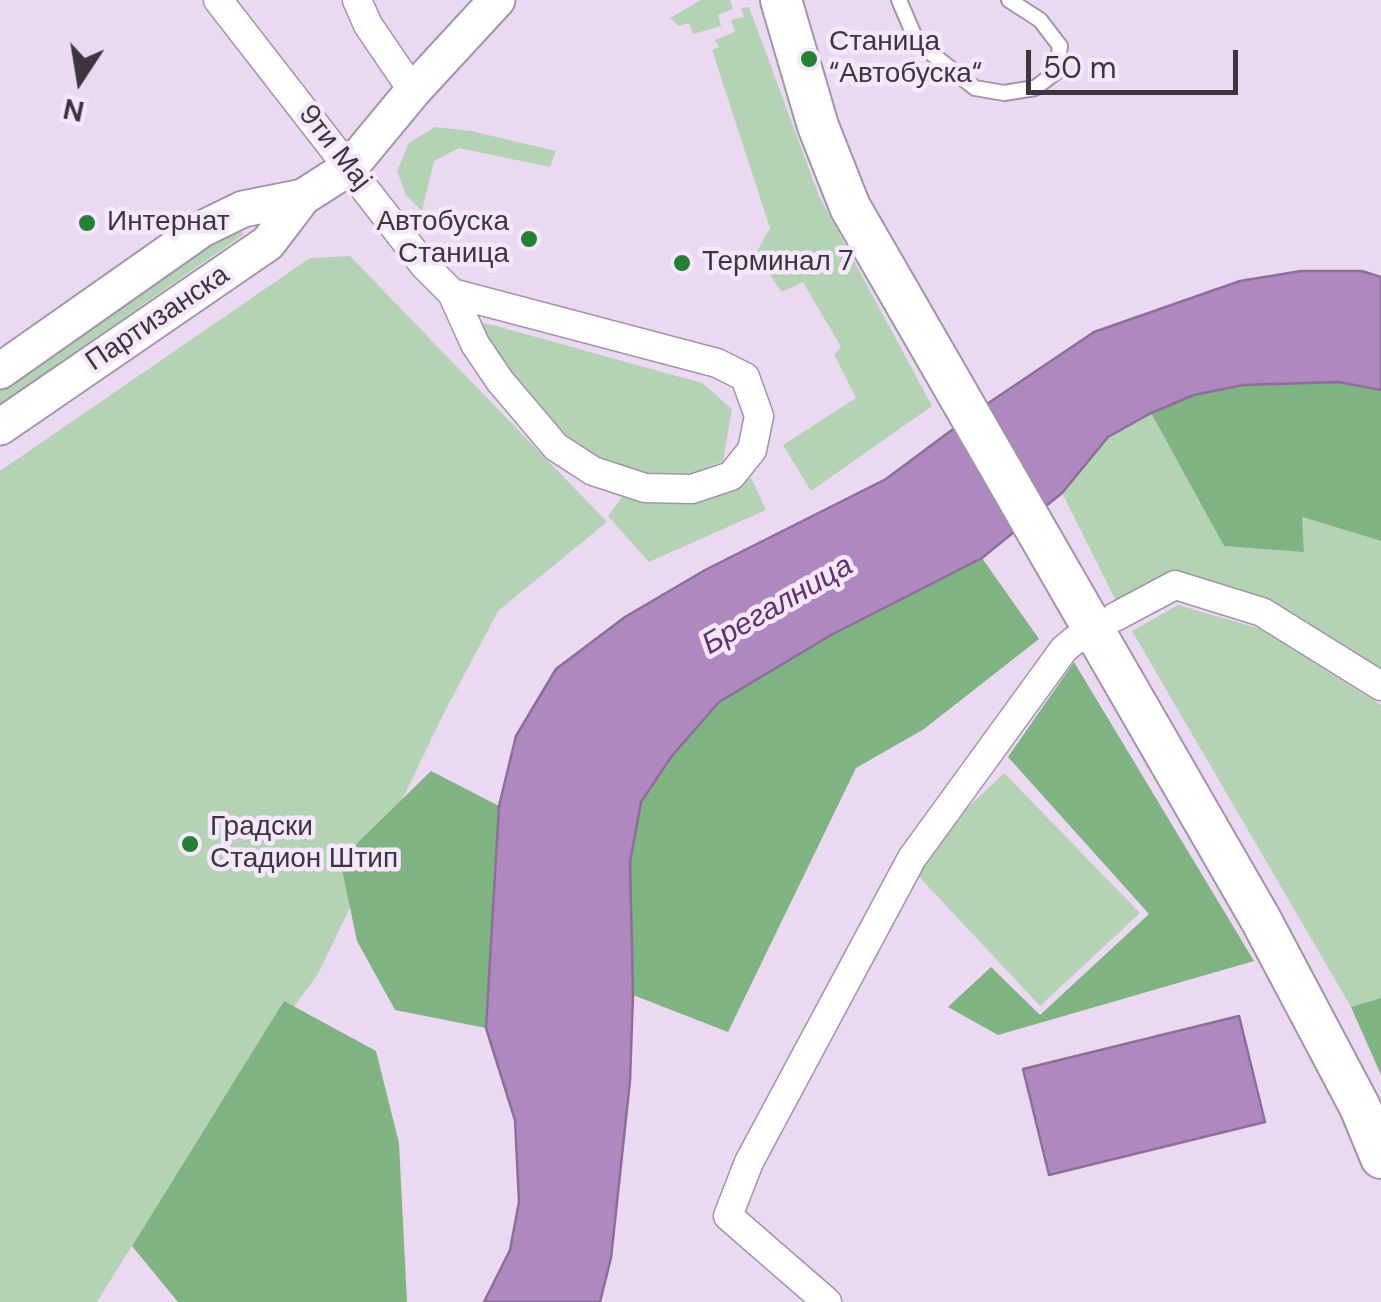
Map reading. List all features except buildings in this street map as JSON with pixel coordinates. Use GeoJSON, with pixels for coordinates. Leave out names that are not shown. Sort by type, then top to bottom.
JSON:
{"type":"FeatureCollection","features":[{"type":"Feature","properties":{"kind":"main road"},"geometry":{"type":"LineString","coordinates":[[781,0],[818,126],[850,207],[1261,920],[1360,1107],[1381,1158]]}},
{"type":"Feature","properties":{"kind":"street","name":"9ти Мај"},"geometry":{"type":"LineString","coordinates":[[218,0],[424,265],[452,293]]}},
{"type":"Feature","properties":{"kind":"street"},"geometry":{"type":"LineString","coordinates":[[357,0],[368,25],[414,91]]}},
{"type":"Feature","properties":{"kind":"street","name":"Партизанска"},"geometry":{"type":"LineString","coordinates":[[0,427],[268,243],[303,197],[350,167],[497,0]]}},
{"type":"Feature","properties":{"kind":"street","name":"Партизанска"},"geometry":{"type":"LineString","coordinates":[[0,371],[202,229],[242,209],[303,197]]}},
{"type":"Feature","properties":{"kind":"street"},"geometry":{"type":"LineString","coordinates":[[452,293],[716,363],[745,376],[759,416],[752,450],[731,476],[692,489],[645,488],[592,471],[556,447],[500,381],[476,344],[452,293]]}},
{"type":"Feature","properties":{"kind":"street"},"geometry":{"type":"LineString","coordinates":[[1115,617],[1175,585],[1262,612],[1381,686]]}},
{"type":"Feature","properties":{"kind":"street"},"geometry":{"type":"LineString","coordinates":[[826,1302],[728,1216],[749,1162],[912,858],[1064,649],[1075,640]]}},
{"type":"Feature","properties":{"kind":"lane"},"geometry":{"type":"LineString","coordinates":[[899,0],[917,42],[975,88],[1004,93],[1035,88],[1056,72],[1060,46],[1040,20],[1009,0]]}},
{"type":"Feature","properties":{"kind":"green space"},"geometry":{"type":"Polygon","coordinates":[[[701,0],[730,0],[733,9],[718,15],[721,26],[693,34],[689,23],[679,26],[670,18],[701,0]]]}},
{"type":"Feature","properties":{"kind":"green space"},"geometry":{"type":"Polygon","coordinates":[[[749,7],[819,196],[932,406],[811,491],[783,445],[856,398],[834,354],[841,347],[803,282],[782,292],[755,255],[770,228],[712,50],[719,47],[715,40],[735,32],[731,20],[744,17],[741,8],[749,7]]]}},
{"type":"Feature","properties":{"kind":"green space"},"geometry":{"type":"Polygon","coordinates":[[[435,127],[471,131],[556,151],[550,167],[459,148],[434,161],[422,211],[406,195],[397,171],[409,143],[435,127]]]}},
{"type":"Feature","properties":{"kind":"green space"},"geometry":{"type":"Polygon","coordinates":[[[237,227],[244,234],[0,404],[0,390],[237,227]]]}},
{"type":"Feature","properties":{"kind":"green space","name":"Градски Стадион Штип"},"geometry":{"type":"Polygon","coordinates":[[[350,256],[607,522],[498,611],[444,713],[318,974],[212,1117],[97,1302],[0,1302],[0,471],[310,258],[350,256]]]}},
{"type":"Feature","properties":{"kind":"green space"},"geometry":{"type":"Polygon","coordinates":[[[475,323],[702,383],[732,409],[723,461],[689,475],[648,475],[597,463],[561,439],[485,345],[475,323]]]}},
{"type":"Feature","properties":{"kind":"green space"},"geometry":{"type":"Polygon","coordinates":[[[1339,382],[1381,390],[1381,541],[1302,517],[1304,552],[1224,546],[1151,413],[1194,395],[1243,385],[1339,382]]]}},
{"type":"Feature","properties":{"kind":"green space"},"geometry":{"type":"Polygon","coordinates":[[[1151,413],[1224,546],[1304,551],[1301,517],[1381,541],[1381,672],[1179,575],[1117,603],[1062,493],[1108,437],[1151,413]]]}},
{"type":"Feature","properties":{"kind":"green space"},"geometry":{"type":"Polygon","coordinates":[[[751,478],[766,510],[649,562],[608,516],[625,493],[690,501],[751,478]]]}},
{"type":"Feature","properties":{"kind":"green space"},"geometry":{"type":"Polygon","coordinates":[[[982,558],[1039,639],[924,729],[856,768],[728,1032],[633,995],[630,862],[641,802],[671,757],[719,702],[831,635],[982,558]]]}},
{"type":"Feature","properties":{"kind":"green space"},"geometry":{"type":"Polygon","coordinates":[[[1178,605],[1261,629],[1381,705],[1381,998],[1351,1007],[1132,631],[1178,605]]]}},
{"type":"Feature","properties":{"kind":"green space"},"geometry":{"type":"Polygon","coordinates":[[[1074,662],[1254,961],[998,1035],[948,1007],[991,967],[1040,1015],[1149,914],[1008,757],[1074,662]]]}},
{"type":"Feature","properties":{"kind":"green space"},"geometry":{"type":"Polygon","coordinates":[[[431,771],[499,806],[486,1028],[395,1010],[357,941],[340,860],[431,771]]]}},
{"type":"Feature","properties":{"kind":"green space"},"geometry":{"type":"Polygon","coordinates":[[[1004,773],[1140,913],[1040,1006],[908,865],[1004,773]]]}},
{"type":"Feature","properties":{"kind":"green space"},"geometry":{"type":"Polygon","coordinates":[[[1381,998],[1381,1075],[1351,1007],[1381,998]]]}},
{"type":"Feature","properties":{"kind":"green space"},"geometry":{"type":"Polygon","coordinates":[[[284,1001],[376,1051],[399,1143],[407,1302],[178,1302],[132,1246],[284,1001]]]}},
{"type":"Feature","properties":{"kind":"water","name":"Брегалница"},"geometry":{"type":"Polygon","coordinates":[[[1301,271],[1362,271],[1381,277],[1381,390],[1339,382],[1243,385],[1194,395],[1151,413],[1108,437],[1062,493],[982,558],[831,635],[719,702],[671,757],[641,802],[630,862],[630,1081],[611,1258],[600,1302],[484,1302],[510,1250],[519,1202],[515,1120],[486,1028],[499,806],[516,736],[556,669],[625,617],[705,570],[886,479],[984,406],[1094,332],[1240,281],[1301,271]]]}},
{"type":"Feature","properties":{"kind":"water"},"geometry":{"type":"Polygon","coordinates":[[[1239,1016],[1265,1122],[1049,1175],[1023,1069],[1239,1016]]]}},
{"type":"Feature","properties":{"kind":"place","name":"Станица “Автобуска“"},"geometry":{"type":"Point","coordinates":[809,59]}},
{"type":"Feature","properties":{"kind":"place","name":"Интернат"},"geometry":{"type":"Point","coordinates":[87,223]}},
{"type":"Feature","properties":{"kind":"place","name":"Автобуска Станица"},"geometry":{"type":"Point","coordinates":[529,239]}},
{"type":"Feature","properties":{"kind":"place","name":"Терминал 7"},"geometry":{"type":"Point","coordinates":[682,263]}},
{"type":"Feature","properties":{"kind":"place","name":"Градски Стадион Штип"},"geometry":{"type":"Point","coordinates":[190,844]}}]}
